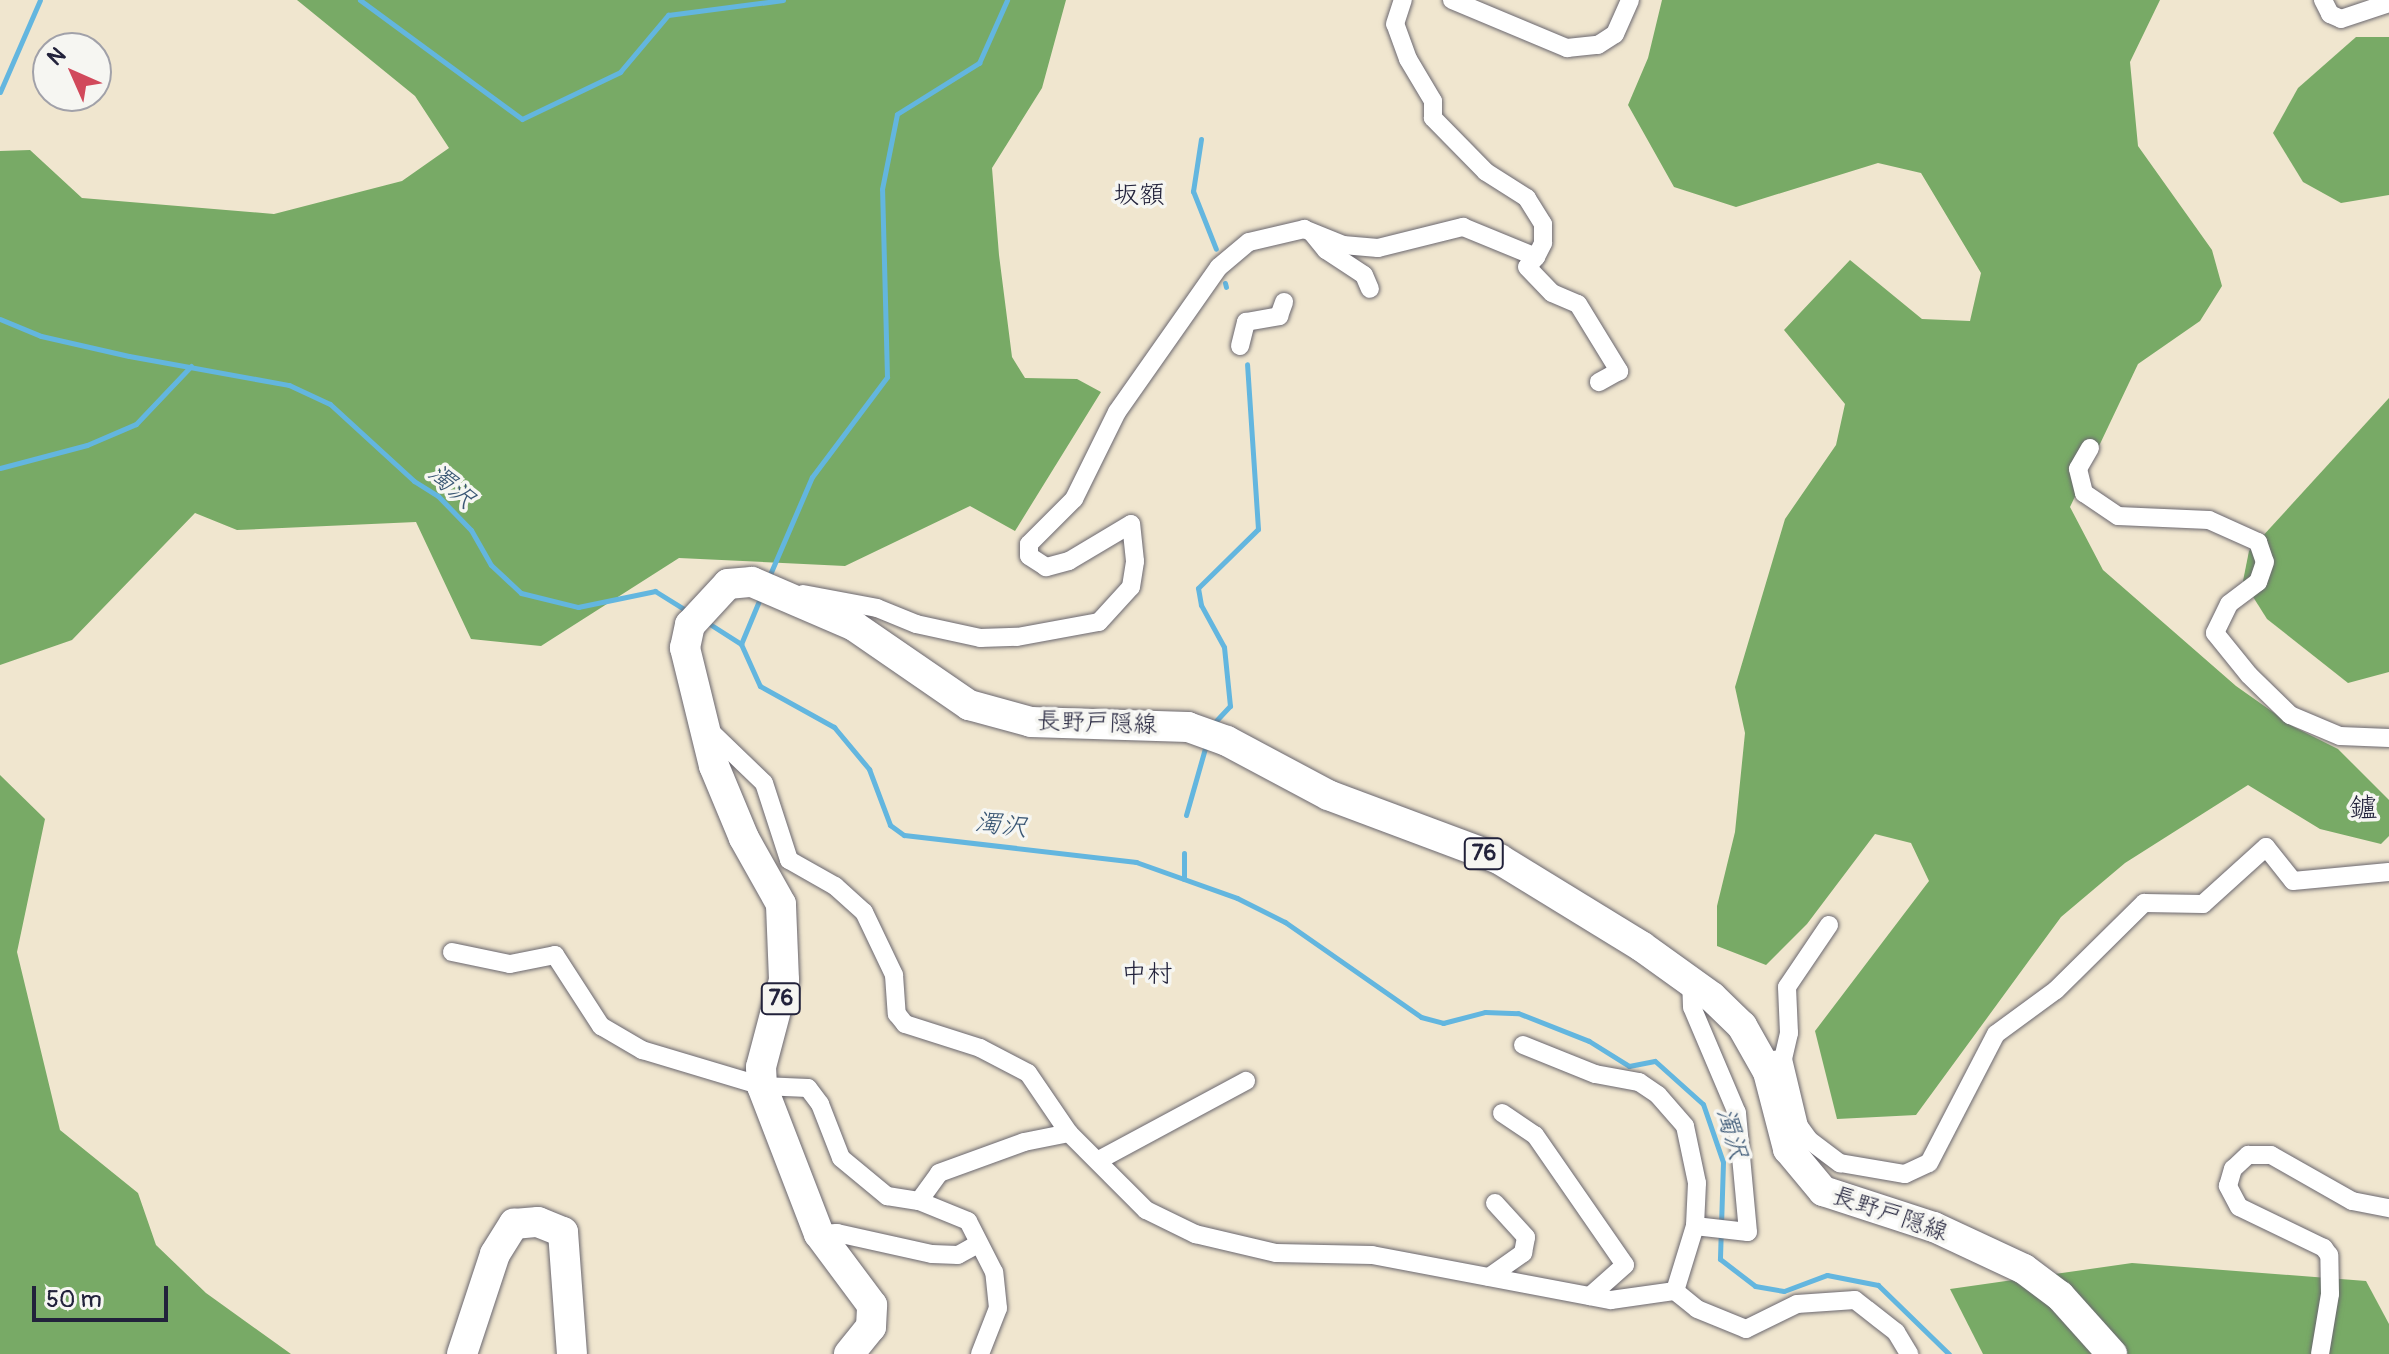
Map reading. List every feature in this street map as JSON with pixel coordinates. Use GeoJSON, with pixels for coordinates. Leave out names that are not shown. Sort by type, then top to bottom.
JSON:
{"type":"FeatureCollection","features":[{"type":"Feature","properties":{"kind":"main road","name":"長野戸隠線"},"geometry":{"type":"LineString","coordinates":[[849,1354],[871,1327],[872,1305],[819,1234],[762,1086],[761,1067],[784,980],[786,935],[781,904],[757,865],[719,779],[709,730],[685,648],[690,625],[712,596],[728,584],[752,582],[854,626],[969,705],[1031,722],[1188,727],[1227,741],[1314,789],[1499,859],[1691,980],[1742,1026],[1773,1060],[1788,1149],[1823,1191],[1934,1227],[2024,1269],[2060,1296],[2112,1354]]}},
{"type":"Feature","properties":{"kind":"main road"},"geometry":{"type":"LineString","coordinates":[[462,1354],[495,1254],[514,1224],[538,1222],[563,1232],[572,1354]]}},
{"type":"Feature","properties":{"kind":"street"},"geometry":{"type":"LineString","coordinates":[[1403,0],[1395,24],[1408,59],[1433,101],[1433,118],[1486,172],[1527,198],[1543,224],[1536,257],[1527,267],[1552,293],[1578,304],[1619,371],[1599,382]]}},
{"type":"Feature","properties":{"kind":"street"},"geometry":{"type":"LineString","coordinates":[[1452,0],[1567,48],[1598,45],[1615,34],[1630,0]]}},
{"type":"Feature","properties":{"kind":"street"},"geometry":{"type":"LineString","coordinates":[[2323,0],[2330,14],[2341,19],[2389,3]]}},
{"type":"Feature","properties":{"kind":"street"},"geometry":{"type":"LineString","coordinates":[[781,592],[877,608],[916,624],[980,638],[1017,637],[1099,622],[1131,587],[1135,561],[1131,524],[1069,561],[1046,567],[1029,556],[1029,544],[1074,499],[1117,412],[1219,267],[1249,242],[1304,229],[1343,245],[1378,248],[1463,227],[1536,257]]}},
{"type":"Feature","properties":{"kind":"street"},"geometry":{"type":"LineString","coordinates":[[1312,232],[1326,250],[1364,275],[1370,289]]}},
{"type":"Feature","properties":{"kind":"street"},"geometry":{"type":"LineString","coordinates":[[1240,346],[1246,322],[1279,316],[1284,302]]}},
{"type":"Feature","properties":{"kind":"street"},"geometry":{"type":"LineString","coordinates":[[2090,448],[2078,469],[2084,493],[2118,516],[2209,520],[2258,542],[2265,562],[2258,582],[2229,604],[2215,633],[2249,675],[2290,715],[2340,736],[2389,738]]}},
{"type":"Feature","properties":{"kind":"street"},"geometry":{"type":"LineString","coordinates":[[709,730],[764,783],[789,860],[835,886],[864,912],[894,975],[897,1014],[905,1024],[980,1048],[1028,1073],[1069,1133],[1146,1210],[1195,1234],[1276,1253],[1372,1255],[1611,1300],[1675,1291],[1697,1309],[1746,1329],[1797,1304],[1855,1300],[1896,1332],[1909,1354]]}},
{"type":"Feature","properties":{"kind":"street"},"geometry":{"type":"LineString","coordinates":[[1829,925],[1787,987],[1789,1033],[1773,1060],[1799,1126],[1809,1140],[1840,1163],[1905,1174],[1929,1163],[1996,1034],[2056,990],[2144,903],[2203,904],[2266,847],[2293,881],[2389,872]]}},
{"type":"Feature","properties":{"kind":"street"},"geometry":{"type":"LineString","coordinates":[[452,952],[510,964],[555,955],[601,1026],[642,1050],[762,1086],[808,1088],[820,1104],[841,1158],[887,1196],[919,1201],[968,1221],[976,1245],[994,1272],[998,1308],[980,1354]]}},
{"type":"Feature","properties":{"kind":"street"},"geometry":{"type":"LineString","coordinates":[[1691,980],[1692,1007],[1737,1113],[1748,1232],[1702,1227]]}},
{"type":"Feature","properties":{"kind":"street"},"geometry":{"type":"LineString","coordinates":[[1523,1045],[1595,1074],[1639,1082],[1658,1095],[1685,1126],[1702,1227],[1675,1291]]}},
{"type":"Feature","properties":{"kind":"street"},"geometry":{"type":"LineString","coordinates":[[1099,1160],[1246,1081]]}},
{"type":"Feature","properties":{"kind":"street"},"geometry":{"type":"LineString","coordinates":[[1502,1113],[1535,1135],[1625,1265],[1590,1296]]}},
{"type":"Feature","properties":{"kind":"street"},"geometry":{"type":"LineString","coordinates":[[919,1201],[939,1173],[1024,1142],[1069,1133]]}},
{"type":"Feature","properties":{"kind":"street"},"geometry":{"type":"LineString","coordinates":[[2320,1354],[2330,1294],[2329,1255],[2324,1248],[2239,1207],[2228,1186],[2233,1169],[2248,1155],[2271,1155],[2352,1201],[2389,1208]]}},
{"type":"Feature","properties":{"kind":"street"},"geometry":{"type":"LineString","coordinates":[[1489,1277],[1523,1253],[1526,1237],[1495,1203]]}},
{"type":"Feature","properties":{"kind":"street"},"geometry":{"type":"LineString","coordinates":[[819,1234],[837,1233],[932,1254],[958,1255],[976,1245]]}},
{"type":"Feature","properties":{"kind":"green space"},"geometry":{"type":"Polygon","coordinates":[[[297,0],[1066,0],[1042,88],[992,168],[999,255],[1012,357],[1025,378],[1077,379],[1101,392],[1015,531],[970,506],[845,566],[679,558],[541,646],[471,639],[416,522],[237,530],[195,513],[72,640],[0,665],[0,151],[30,150],[82,198],[274,214],[402,181],[449,148],[415,96],[297,0]]]}},
{"type":"Feature","properties":{"kind":"green space"},"geometry":{"type":"Polygon","coordinates":[[[1662,0],[2160,0],[2130,62],[2138,146],[2212,250],[2222,286],[2200,321],[2138,364],[2070,507],[2103,570],[2236,686],[2294,727],[2338,749],[2389,800],[2389,836],[2381,844],[2320,829],[2248,785],[2125,863],[2061,917],[1916,1115],[1837,1119],[1815,1031],[1929,881],[1911,843],[1875,834],[1807,924],[1766,965],[1717,946],[1717,906],[1735,832],[1745,733],[1735,687],[1785,519],[1836,445],[1845,404],[1784,330],[1850,260],[1922,319],[1970,321],[1981,273],[1921,173],[1878,163],[1736,207],[1674,187],[1628,105],[1648,58],[1662,0]]]}},
{"type":"Feature","properties":{"kind":"green space"},"geometry":{"type":"Polygon","coordinates":[[[2356,37],[2389,37],[2389,195],[2341,203],[2303,182],[2273,133],[2298,88],[2356,37]]]}},
{"type":"Feature","properties":{"kind":"green space"},"geometry":{"type":"Polygon","coordinates":[[[2389,398],[2389,672],[2348,683],[2267,619],[2243,581],[2249,551],[2389,398]]]}},
{"type":"Feature","properties":{"kind":"green space"},"geometry":{"type":"Polygon","coordinates":[[[0,775],[45,819],[17,952],[60,1130],[138,1193],[156,1245],[206,1293],[291,1354],[0,1354],[0,775]]]}},
{"type":"Feature","properties":{"kind":"green space"},"geometry":{"type":"Polygon","coordinates":[[[2132,1263],[2366,1281],[2389,1324],[2389,1354],[1983,1354],[1950,1289],[2132,1263]]]}},
{"type":"Feature","properties":{"kind":"waterway"},"geometry":{"type":"LineString","coordinates":[[0,92],[40,0]]}},
{"type":"Feature","properties":{"kind":"waterway"},"geometry":{"type":"LineString","coordinates":[[360,0],[522,119],[620,72],[668,15],[783,0]]}},
{"type":"Feature","properties":{"kind":"waterway"},"geometry":{"type":"LineString","coordinates":[[768,579],[812,477],[887,377],[882,189],[897,114],[979,63],[1007,0]]}},
{"type":"Feature","properties":{"kind":"waterway"},"geometry":{"type":"LineString","coordinates":[[1201,139],[1193,191],[1216,249]]}},
{"type":"Feature","properties":{"kind":"waterway"},"geometry":{"type":"LineString","coordinates":[[1225,283],[1226,287]]}},
{"type":"Feature","properties":{"kind":"waterway","name":"濁沢"},"geometry":{"type":"LineString","coordinates":[[0,319],[41,336],[129,356],[289,385],[330,404],[414,481],[438,496],[471,530],[491,565],[521,593],[578,607],[655,591],[689,612]]}},
{"type":"Feature","properties":{"kind":"waterway"},"geometry":{"type":"LineString","coordinates":[[1213,724],[1230,706],[1224,647],[1201,605],[1198,588],[1258,529],[1247,364]]}},
{"type":"Feature","properties":{"kind":"waterway"},"geometry":{"type":"LineString","coordinates":[[0,468],[87,445],[136,424],[191,366]]}},
{"type":"Feature","properties":{"kind":"waterway"},"geometry":{"type":"LineString","coordinates":[[741,644],[761,596]]}},
{"type":"Feature","properties":{"kind":"waterway","name":"濁沢"},"geometry":{"type":"LineString","coordinates":[[705,621],[741,644],[760,686],[834,727],[869,769],[890,825],[904,835],[1136,862],[1237,898],[1285,922],[1421,1017],[1443,1023],[1485,1012],[1518,1013],[1589,1041],[1629,1066],[1655,1061],[1703,1104],[1723,1162],[1720,1259],[1755,1286],[1784,1291],[1827,1275],[1878,1285],[1949,1354]]}},
{"type":"Feature","properties":{"kind":"waterway"},"geometry":{"type":"LineString","coordinates":[[1186,815],[1206,745]]}},
{"type":"Feature","properties":{"kind":"waterway"},"geometry":{"type":"LineString","coordinates":[[1184,853],[1184,879]]}},
{"type":"Feature","properties":{"kind":"district","name":"坂額"},"geometry":{"type":"Point","coordinates":[1139,196]}},
{"type":"Feature","properties":{"kind":"district","name":"鑪"},"geometry":{"type":"Point","coordinates":[2363,809]}},
{"type":"Feature","properties":{"kind":"district","name":"中村"},"geometry":{"type":"Point","coordinates":[1147,975]}}]}
